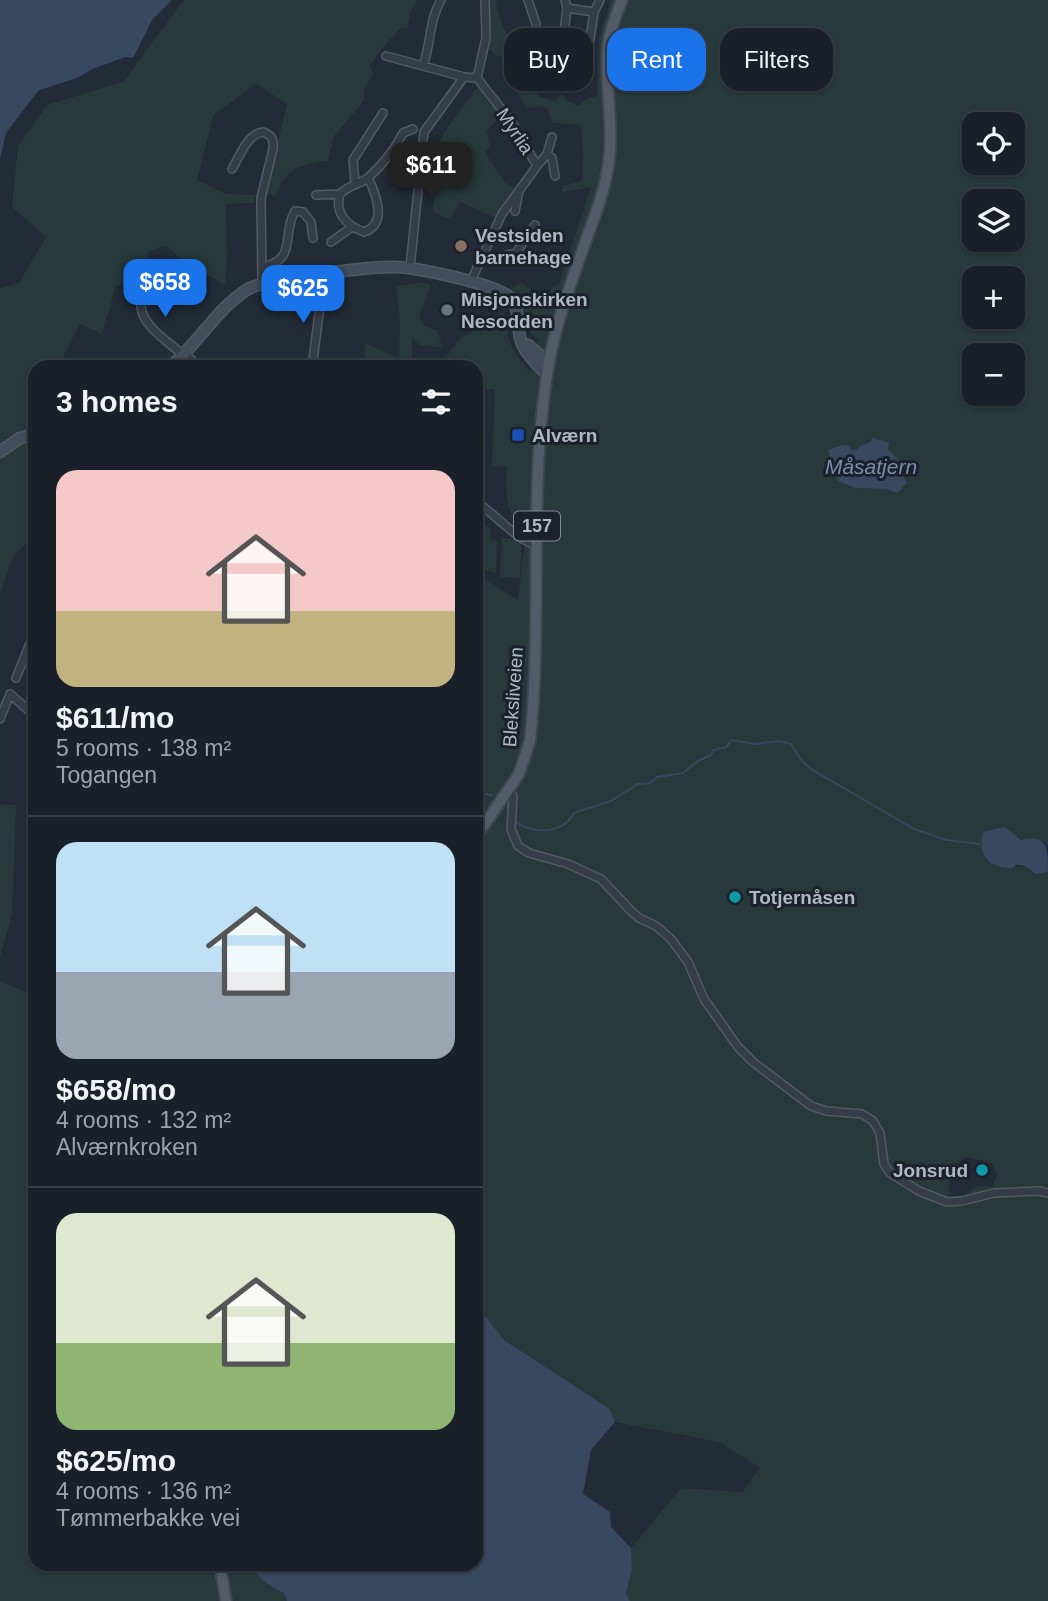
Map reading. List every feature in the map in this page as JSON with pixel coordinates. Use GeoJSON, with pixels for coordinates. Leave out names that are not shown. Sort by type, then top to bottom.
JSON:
{"type":"FeatureCollection","features":[{"type":"Feature","properties":{"kind":"main road","name":"157"},"geometry":{"type":"LineString","coordinates":[[548,369],[569,290],[607,178],[611,139],[607,85],[608,45],[622,0]]}},
{"type":"Feature","properties":{"kind":"main road"},"geometry":{"type":"LineString","coordinates":[[178,360],[237,298],[251,288],[262,284],[383,267],[410,268],[497,290],[510,299],[517,309],[523,346],[548,369]]}},
{"type":"Feature","properties":{"kind":"main road"},"geometry":{"type":"LineString","coordinates":[[520,329],[548,369]]}},
{"type":"Feature","properties":{"kind":"main road"},"geometry":{"type":"LineString","coordinates":[[527,342],[540,347],[554,340]]}},
{"type":"Feature","properties":{"kind":"main road","name":"Bleksliveien"},"geometry":{"type":"LineString","coordinates":[[483,827],[510,790],[523,765],[531,728],[541,426],[548,369]]}},
{"type":"Feature","properties":{"kind":"main road"},"geometry":{"type":"LineString","coordinates":[[0,452],[20,438],[28,436]]}},
{"type":"Feature","properties":{"kind":"main road"},"geometry":{"type":"LineString","coordinates":[[221,1571],[226,1601]]}},
{"type":"Feature","properties":{"kind":"street"},"geometry":{"type":"LineString","coordinates":[[424,66],[432,21],[441,0]]}},
{"type":"Feature","properties":{"kind":"street"},"geometry":{"type":"LineString","coordinates":[[386,56],[477,78],[486,38],[485,0]]}},
{"type":"Feature","properties":{"kind":"street"},"geometry":{"type":"LineString","coordinates":[[528,0],[537,33],[533,66],[537,74],[546,77],[554,75],[560,65],[566,4],[594,12]]}},
{"type":"Feature","properties":{"kind":"street"},"geometry":{"type":"LineString","coordinates":[[592,28],[594,12],[600,0]]}},
{"type":"Feature","properties":{"kind":"street"},"geometry":{"type":"LineString","coordinates":[[410,268],[424,132],[464,77]]}},
{"type":"Feature","properties":{"kind":"street","name":"Myrlia"},"geometry":{"type":"LineString","coordinates":[[470,283],[502,214],[537,166],[513,124],[477,78]]}},
{"type":"Feature","properties":{"kind":"street"},"geometry":{"type":"LineString","coordinates":[[355,183],[353,160],[383,113]]}},
{"type":"Feature","properties":{"kind":"street"},"geometry":{"type":"LineString","coordinates":[[316,195],[340,194],[355,183],[368,178],[392,154],[402,133],[413,129]]}},
{"type":"Feature","properties":{"kind":"street"},"geometry":{"type":"LineString","coordinates":[[232,169],[255,134],[263,131],[271,136],[273,149],[264,181],[261,206],[262,284]]}},
{"type":"Feature","properties":{"kind":"street"},"geometry":{"type":"LineString","coordinates":[[537,166],[547,154],[552,137]]}},
{"type":"Feature","properties":{"kind":"street"},"geometry":{"type":"LineString","coordinates":[[547,154],[552,158],[555,176]]}},
{"type":"Feature","properties":{"kind":"street"},"geometry":{"type":"LineString","coordinates":[[340,194],[340,212],[352,227],[366,232],[373,226],[378,214],[376,195],[368,178]]}},
{"type":"Feature","properties":{"kind":"street"},"geometry":{"type":"LineString","coordinates":[[515,211],[519,190]]}},
{"type":"Feature","properties":{"kind":"street"},"geometry":{"type":"LineString","coordinates":[[300,211],[301,199]]}},
{"type":"Feature","properties":{"kind":"street"},"geometry":{"type":"LineString","coordinates":[[263,267],[276,264],[282,259],[296,211],[306,214],[311,222],[313,238]]}},
{"type":"Feature","properties":{"kind":"street"},"geometry":{"type":"LineString","coordinates":[[481,259],[516,253],[535,225]]}},
{"type":"Feature","properties":{"kind":"street"},"geometry":{"type":"LineString","coordinates":[[331,242],[352,227]]}},
{"type":"Feature","properties":{"kind":"street"},"geometry":{"type":"LineString","coordinates":[[313,360],[324,275]]}},
{"type":"Feature","properties":{"kind":"street"},"geometry":{"type":"LineString","coordinates":[[146,282],[141,299],[143,314],[158,333],[190,360]]}},
{"type":"Feature","properties":{"kind":"street"},"geometry":{"type":"LineString","coordinates":[[483,507],[520,540],[536,545]]}},
{"type":"Feature","properties":{"kind":"street"},"geometry":{"type":"LineString","coordinates":[[16,678],[28,648]]}},
{"type":"Feature","properties":{"kind":"street"},"geometry":{"type":"LineString","coordinates":[[0,719],[9,696],[28,711]]}},
{"type":"Feature","properties":{"kind":"street"},"geometry":{"type":"LineString","coordinates":[[510,790],[513,796],[511,830],[519,846],[529,853],[568,863],[601,879],[639,918],[656,926],[671,939],[688,961],[704,999],[738,1047],[793,1094],[816,1108],[858,1114],[873,1121],[880,1133],[884,1164],[890,1173],[923,1194],[947,1202],[994,1193],[1048,1193]]}},
{"type":"Feature","properties":{"kind":"shaded area"},"geometry":{"type":"Polygon","coordinates":[[[184,0],[417,0],[407,29],[401,28],[370,66],[373,74],[364,90],[364,101],[334,136],[328,161],[300,166],[289,174],[275,196],[266,193],[287,104],[256,84],[213,116],[197,180],[226,194],[255,195],[254,203],[226,204],[225,285],[181,259],[166,245],[148,252],[146,275],[116,286],[102,334],[80,324],[62,360],[28,360],[28,541],[13,557],[0,594],[0,288],[19,283],[46,237],[12,207],[18,146],[47,105],[125,81],[184,0]]]}},
{"type":"Feature","properties":{"kind":"shaded area"},"geometry":{"type":"Polygon","coordinates":[[[488,0],[496,0],[504,28],[504,64],[502,56],[497,56],[489,49],[488,0]]]}},
{"type":"Feature","properties":{"kind":"shaded area"},"geometry":{"type":"Polygon","coordinates":[[[611,0],[1048,0],[1048,847],[1044,841],[1008,868],[1023,867],[1035,874],[1048,872],[1048,1601],[630,1601],[626,1593],[632,1569],[631,1548],[681,1488],[742,1492],[760,1468],[719,1442],[615,1422],[610,1409],[504,1340],[483,1313],[483,578],[518,600],[526,534],[510,511],[507,467],[492,466],[495,389],[483,389],[483,360],[444,360],[458,340],[503,312],[511,346],[530,371],[539,339],[530,330],[524,309],[511,290],[522,282],[544,303],[553,286],[559,284],[591,187],[562,192],[562,186],[582,181],[583,154],[579,125],[553,123],[547,108],[526,107],[517,91],[538,91],[539,97],[557,101],[560,95],[564,95],[566,100],[578,106],[588,98],[597,96],[599,37],[611,0]],[[872,437],[859,449],[851,450],[856,488],[886,489],[897,493],[893,465],[900,462],[888,449],[888,443],[872,437]],[[967,1157],[954,1168],[950,1178],[949,1196],[959,1199],[978,1186],[993,1187],[997,1173],[991,1163],[967,1157]]]}},
{"type":"Feature","properties":{"kind":"shaded area"},"geometry":{"type":"Polygon","coordinates":[[[480,87],[502,114],[487,131],[490,147],[485,152],[505,183],[516,190],[496,218],[460,202],[450,219],[433,212],[439,142],[475,90],[480,87]]]}},
{"type":"Feature","properties":{"kind":"shaded area"},"geometry":{"type":"Polygon","coordinates":[[[424,282],[431,285],[419,318],[425,326],[438,331],[442,348],[420,345],[412,337],[412,360],[364,360],[365,343],[399,359],[400,321],[396,286],[424,282]]]}},
{"type":"Feature","properties":{"kind":"shaded area"},"geometry":{"type":"Polygon","coordinates":[[[483,524],[490,528],[492,541],[497,540],[496,573],[485,570],[483,524]]]}},
{"type":"Feature","properties":{"kind":"shaded area"},"geometry":{"type":"Polygon","coordinates":[[[502,538],[522,539],[520,578],[500,577],[502,538]]]}},
{"type":"Feature","properties":{"kind":"shaded area"},"geometry":{"type":"Polygon","coordinates":[[[0,804],[16,805],[12,914],[0,957],[0,804]]]}},
{"type":"Feature","properties":{"kind":"shaded area"},"geometry":{"type":"Polygon","coordinates":[[[0,981],[28,993],[28,1571],[254,1571],[260,1578],[285,1593],[287,1601],[0,1601],[0,981]]]}},
{"type":"Feature","properties":{"kind":"water"},"geometry":{"type":"Polygon","coordinates":[[[0,0],[172,0],[152,20],[133,58],[125,57],[38,91],[6,133],[0,159],[0,0]]]}},
{"type":"Feature","properties":{"kind":"water","name":"Måsatjern"},"geometry":{"type":"Polygon","coordinates":[[[872,437],[889,443],[888,449],[901,462],[893,465],[894,471],[900,470],[907,483],[897,493],[886,489],[856,488],[838,481],[828,450],[843,445],[850,446],[851,450],[858,449],[871,441],[872,437]]]}},
{"type":"Feature","properties":{"kind":"water"},"geometry":{"type":"Polygon","coordinates":[[[1005,827],[1021,840],[1037,839],[1045,845],[1048,872],[1035,874],[1022,866],[1001,867],[989,862],[983,852],[983,832],[1005,827]]]}},
{"type":"Feature","properties":{"kind":"water"},"geometry":{"type":"Polygon","coordinates":[[[483,1313],[504,1340],[610,1409],[615,1422],[591,1450],[583,1494],[610,1512],[611,1527],[631,1548],[632,1569],[626,1593],[630,1601],[287,1601],[284,1593],[254,1571],[483,1571],[483,1313]]]}},
{"type":"Feature","properties":{"kind":"waterway"},"geometry":{"type":"LineString","coordinates":[[514,821],[538,830],[555,829],[569,820],[574,813],[611,801],[638,784],[650,783],[657,777],[683,773],[711,755],[713,750],[727,747],[731,740],[755,744],[779,741],[791,744],[811,769],[914,829],[946,840],[980,844]]}},
{"type":"Feature","properties":{"kind":"waterway"},"geometry":{"type":"LineString","coordinates":[[483,793],[492,795]]}},
{"type":"Feature","properties":{"kind":"place","name":"Vestsiden barnehage"},"geometry":{"type":"Point","coordinates":[461,246]}},
{"type":"Feature","properties":{"kind":"place","name":"Misjonskirken Nesodden"},"geometry":{"type":"Point","coordinates":[447,310]}},
{"type":"Feature","properties":{"kind":"place","name":"Alværn"},"geometry":{"type":"Point","coordinates":[518,435]}},
{"type":"Feature","properties":{"kind":"place","name":"Totjernåsen"},"geometry":{"type":"Point","coordinates":[735,897]}},
{"type":"Feature","properties":{"kind":"place","name":"Jonsrud"},"geometry":{"type":"Point","coordinates":[982,1170]}}]}
